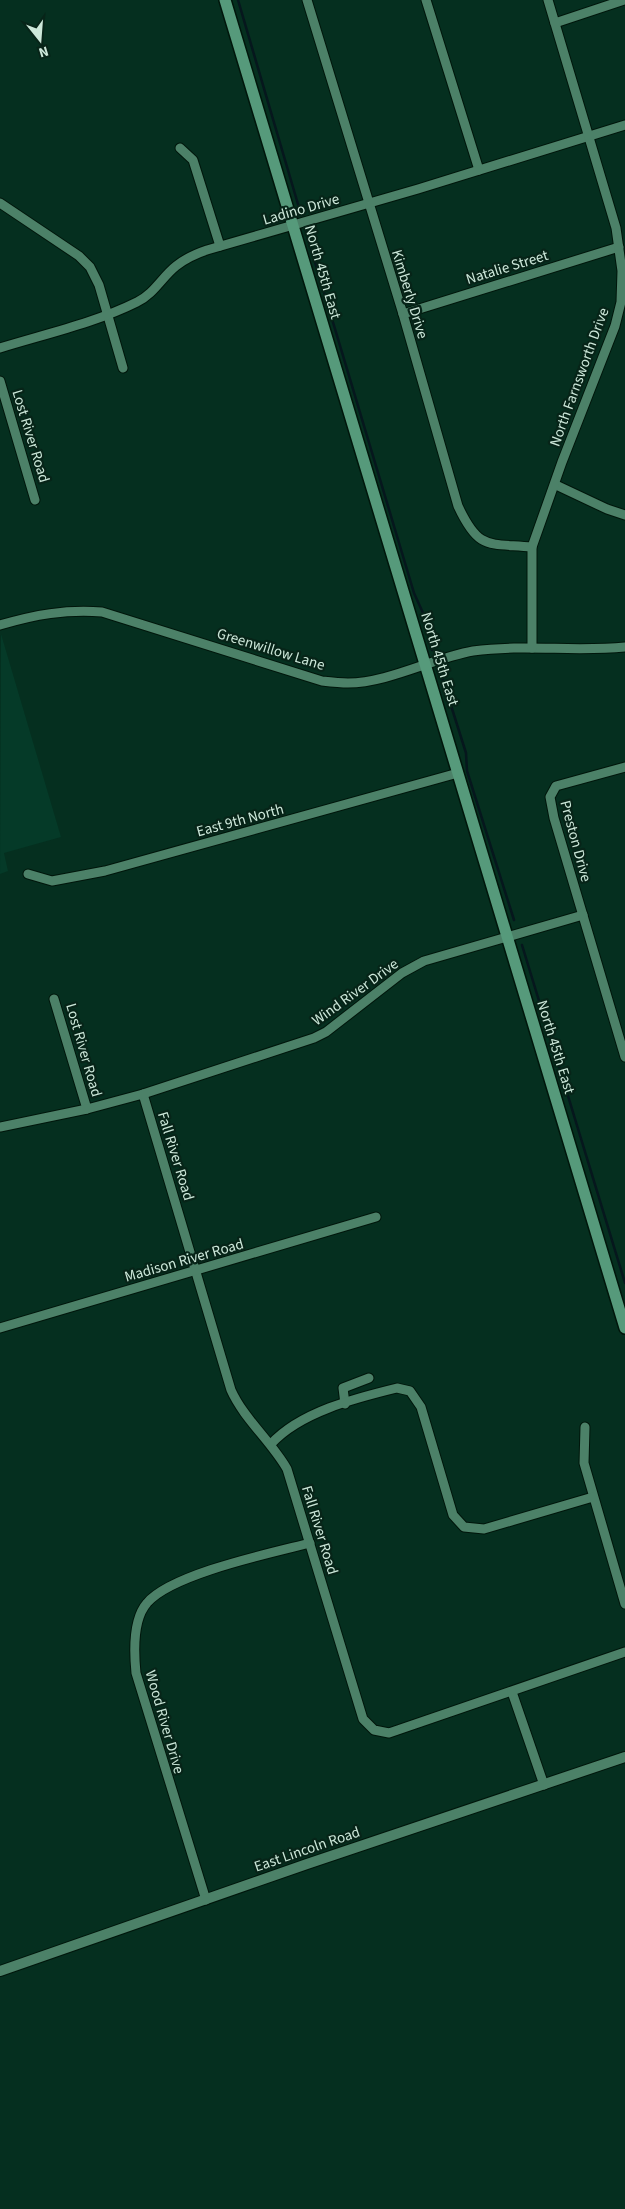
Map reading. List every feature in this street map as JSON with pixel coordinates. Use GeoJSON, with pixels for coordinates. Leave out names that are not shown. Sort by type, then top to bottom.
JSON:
{"type":"FeatureCollection","features":[{"type":"Feature","properties":{"kind":"main road","name":"North 45th East"},"geometry":{"type":"LineString","coordinates":[[225,0],[625,1328]]}},
{"type":"Feature","properties":{"kind":"street","name":"Kimberly Drive"},"geometry":{"type":"LineString","coordinates":[[307,0],[403,314],[455,496],[468,527],[486,543],[532,547]]}},
{"type":"Feature","properties":{"kind":"street"},"geometry":{"type":"LineString","coordinates":[[426,0],[479,170]]}},
{"type":"Feature","properties":{"kind":"street","name":"North Farnsworth Drive"},"geometry":{"type":"LineString","coordinates":[[532,648],[532,547],[556,485],[562,462],[615,326],[621,302],[622,271],[616,228],[548,0]]}},
{"type":"Feature","properties":{"kind":"street"},"geometry":{"type":"LineString","coordinates":[[555,23],[624,0]]}},
{"type":"Feature","properties":{"kind":"street","name":"Ladino Drive"},"geometry":{"type":"LineString","coordinates":[[0,348],[108,314],[148,295],[175,267],[189,257],[220,246],[368,204],[625,125]]}},
{"type":"Feature","properties":{"kind":"street"},"geometry":{"type":"LineString","coordinates":[[180,148],[193,160],[220,246]]}},
{"type":"Feature","properties":{"kind":"street"},"geometry":{"type":"LineString","coordinates":[[0,204],[79,256],[90,267],[99,285],[123,368]]}},
{"type":"Feature","properties":{"kind":"street","name":"Natalie Street"},"geometry":{"type":"LineString","coordinates":[[403,314],[620,247]]}},
{"type":"Feature","properties":{"kind":"street","name":"Lost River Road"},"geometry":{"type":"LineString","coordinates":[[0,381],[35,500]]}},
{"type":"Feature","properties":{"kind":"street"},"geometry":{"type":"LineString","coordinates":[[556,485],[607,509],[625,514]]}},
{"type":"Feature","properties":{"kind":"street","name":"Greenwillow Lane"},"geometry":{"type":"LineString","coordinates":[[0,625],[51,613],[76,610],[102,612],[322,681],[350,683],[375,679],[471,652],[506,647],[604,649],[625,647]]}},
{"type":"Feature","properties":{"kind":"street","name":"Preston Drive"},"geometry":{"type":"LineString","coordinates":[[625,767],[556,786],[550,797],[625,1057]]}},
{"type":"Feature","properties":{"kind":"street","name":"East 9th North"},"geometry":{"type":"LineString","coordinates":[[28,874],[52,881],[105,871],[458,773]]}},
{"type":"Feature","properties":{"kind":"street","name":"Wind River Drive"},"geometry":{"type":"LineString","coordinates":[[86,1109],[143,1094],[314,1038],[326,1032],[402,973],[424,961],[583,915]]}},
{"type":"Feature","properties":{"kind":"street","name":"Lost River Road"},"geometry":{"type":"LineString","coordinates":[[54,999],[86,1109]]}},
{"type":"Feature","properties":{"kind":"street","name":"Fall River Road"},"geometry":{"type":"LineString","coordinates":[[143,1094],[234,1395],[243,1411],[271,1444],[287,1469],[363,1719],[374,1730],[389,1733],[625,1652]]}},
{"type":"Feature","properties":{"kind":"street"},"geometry":{"type":"LineString","coordinates":[[0,1127],[86,1109]]}},
{"type":"Feature","properties":{"kind":"street","name":"Madison River Road"},"geometry":{"type":"LineString","coordinates":[[0,1328],[376,1217]]}},
{"type":"Feature","properties":{"kind":"street"},"geometry":{"type":"LineString","coordinates":[[345,1404],[343,1388],[369,1378]]}},
{"type":"Feature","properties":{"kind":"street"},"geometry":{"type":"LineString","coordinates":[[271,1444],[280,1434],[299,1420],[397,1388],[410,1391],[421,1407],[453,1515],[464,1527],[484,1529],[593,1497]]}},
{"type":"Feature","properties":{"kind":"street"},"geometry":{"type":"LineString","coordinates":[[585,1427],[584,1463],[625,1604]]}},
{"type":"Feature","properties":{"kind":"street","name":"Wood River Drive"},"geometry":{"type":"LineString","coordinates":[[206,1900],[136,1673],[134,1648],[137,1626],[145,1604],[154,1596],[178,1582],[226,1566],[310,1543]]}},
{"type":"Feature","properties":{"kind":"street"},"geometry":{"type":"LineString","coordinates":[[512,1692],[544,1785]]}},
{"type":"Feature","properties":{"kind":"street","name":"East Lincoln Road"},"geometry":{"type":"LineString","coordinates":[[0,1971],[307,1864],[625,1757]]}},
{"type":"Feature","properties":{"kind":"shaded area"},"geometry":{"type":"Polygon","coordinates":[[[1,634],[61,837],[4,853],[8,871],[0,874],[1,634]]]}},
{"type":"Feature","properties":{"kind":"waterway"},"geometry":{"type":"LineString","coordinates":[[238,0],[300,211]]}},
{"type":"Feature","properties":{"kind":"waterway"},"geometry":{"type":"LineString","coordinates":[[306,232],[414,593],[423,613],[432,650]]}},
{"type":"Feature","properties":{"kind":"waterway"},"geometry":{"type":"LineString","coordinates":[[442,677],[466,753],[467,771],[514,920]]}},
{"type":"Feature","properties":{"kind":"waterway"},"geometry":{"type":"LineString","coordinates":[[522,945],[625,1283]]}}]}
